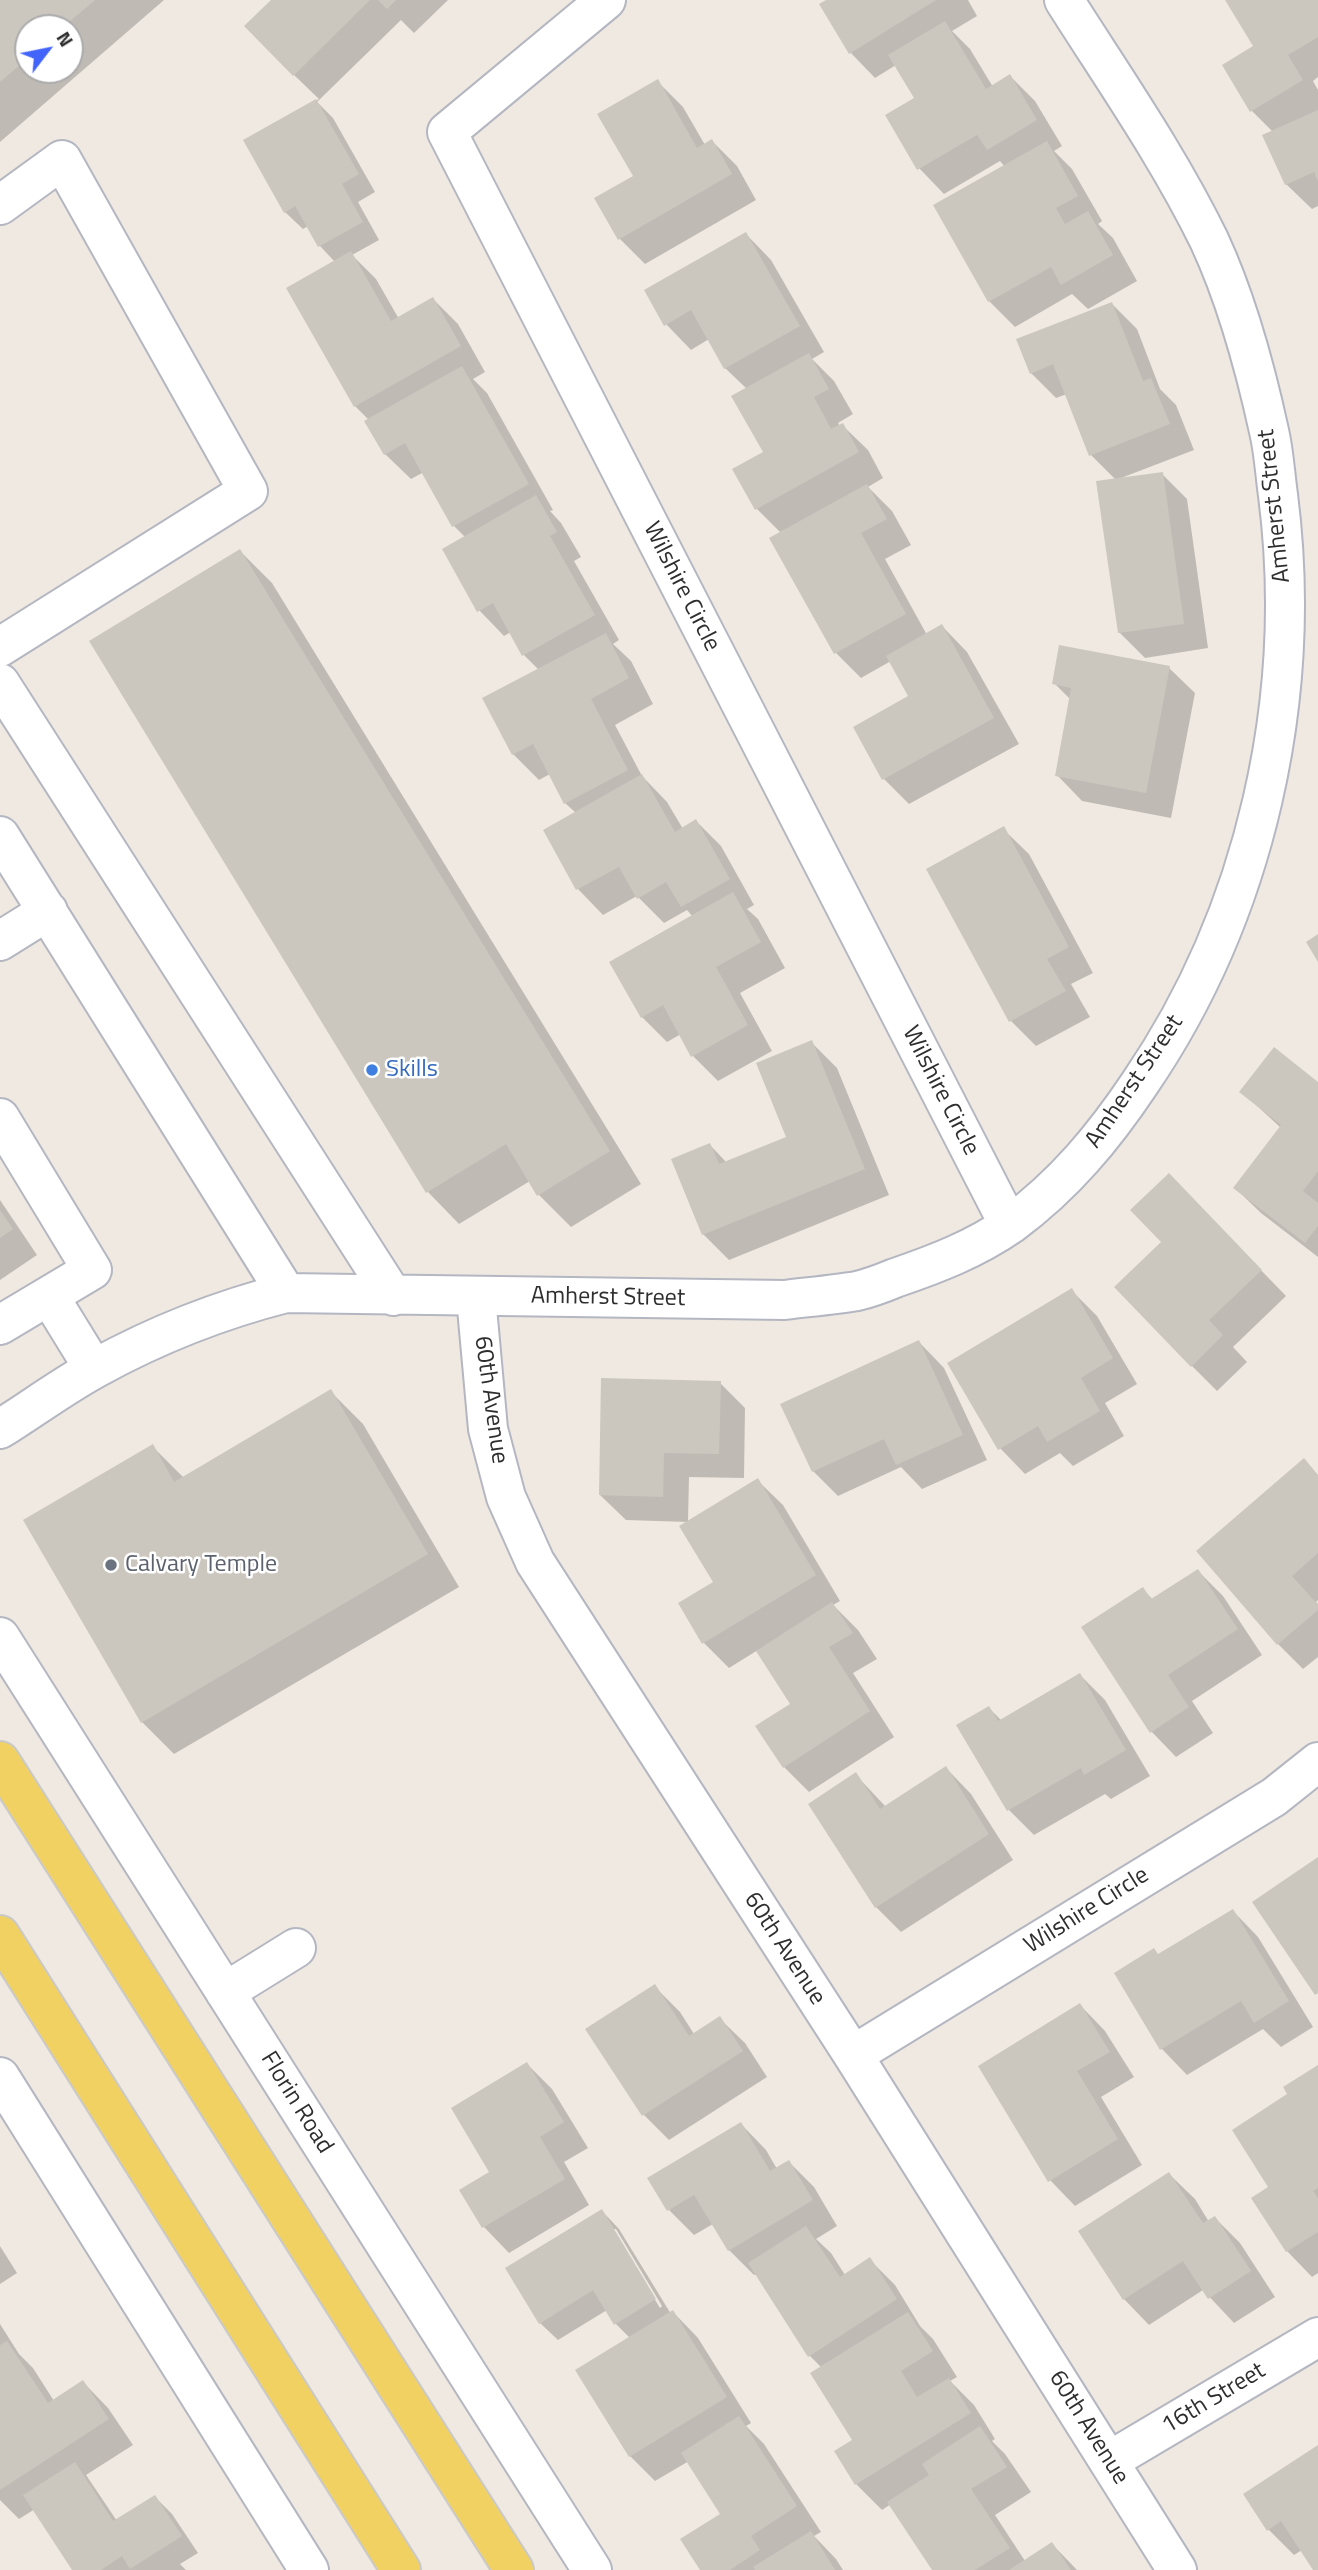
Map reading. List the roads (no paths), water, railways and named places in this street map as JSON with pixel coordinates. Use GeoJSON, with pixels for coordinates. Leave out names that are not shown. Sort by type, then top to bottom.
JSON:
{"type":"FeatureCollection","features":[{"type":"Feature","properties":{"kind":"main road"},"geometry":{"type":"LineString","coordinates":[[0,1761],[514,2570]]}},
{"type":"Feature","properties":{"kind":"main road"},"geometry":{"type":"LineString","coordinates":[[0,1935],[401,2570]]}},
{"type":"Feature","properties":{"kind":"street","name":"Wilshire Circle"},"geometry":{"type":"LineString","coordinates":[[606,0],[447,132],[1009,1225]]}},
{"type":"Feature","properties":{"kind":"street","name":"Amherst Street"},"geometry":{"type":"LineString","coordinates":[[0,1429],[94,1369],[171,1331],[237,1306],[286,1293],[785,1300],[862,1290],[948,1260],[1009,1225],[1066,1178],[1107,1132],[1166,1045],[1214,948],[1246,862],[1272,757],[1284,650],[1284,542],[1270,435],[1243,331],[1211,244],[1169,162],[1064,0]]}},
{"type":"Feature","properties":{"kind":"street"},"geometry":{"type":"LineString","coordinates":[[0,205],[62,160],[248,491],[0,647]]}},
{"type":"Feature","properties":{"kind":"street"},"geometry":{"type":"LineString","coordinates":[[0,683],[393,1296]]}},
{"type":"Feature","properties":{"kind":"street"},"geometry":{"type":"LineString","coordinates":[[0,836],[286,1293]]}},
{"type":"Feature","properties":{"kind":"street"},"geometry":{"type":"LineString","coordinates":[[0,942],[48,911]]}},
{"type":"Feature","properties":{"kind":"street"},"geometry":{"type":"LineString","coordinates":[[0,1118],[92,1270],[0,1325]]}},
{"type":"Feature","properties":{"kind":"street"},"geometry":{"type":"LineString","coordinates":[[49,1296],[94,1369]]}},
{"type":"Feature","properties":{"kind":"street","name":"60th Avenue"},"geometry":{"type":"LineString","coordinates":[[476,1297],[488,1429],[506,1497],[535,1562],[853,2055],[1177,2570]]}},
{"type":"Feature","properties":{"kind":"street","name":"Florin Road"},"geometry":{"type":"LineString","coordinates":[[0,1637],[592,2570]]}},
{"type":"Feature","properties":{"kind":"street","name":"Wilshire Circle"},"geometry":{"type":"LineString","coordinates":[[853,2055],[1274,1797],[1318,1762]]}},
{"type":"Feature","properties":{"kind":"street"},"geometry":{"type":"LineString","coordinates":[[225,1992],[296,1948]]}},
{"type":"Feature","properties":{"kind":"street"},"geometry":{"type":"LineString","coordinates":[[0,2077],[309,2570]]}},
{"type":"Feature","properties":{"kind":"street","name":"16th Street"},"geometry":{"type":"LineString","coordinates":[[1109,2461],[1318,2337]]}},
{"type":"Feature","properties":{"kind":"place","name":"Skills"},"geometry":{"type":"Point","coordinates":[372,1070]}},
{"type":"Feature","properties":{"kind":"place","name":"Calvary Temple"},"geometry":{"type":"Point","coordinates":[111,1565]}}]}
